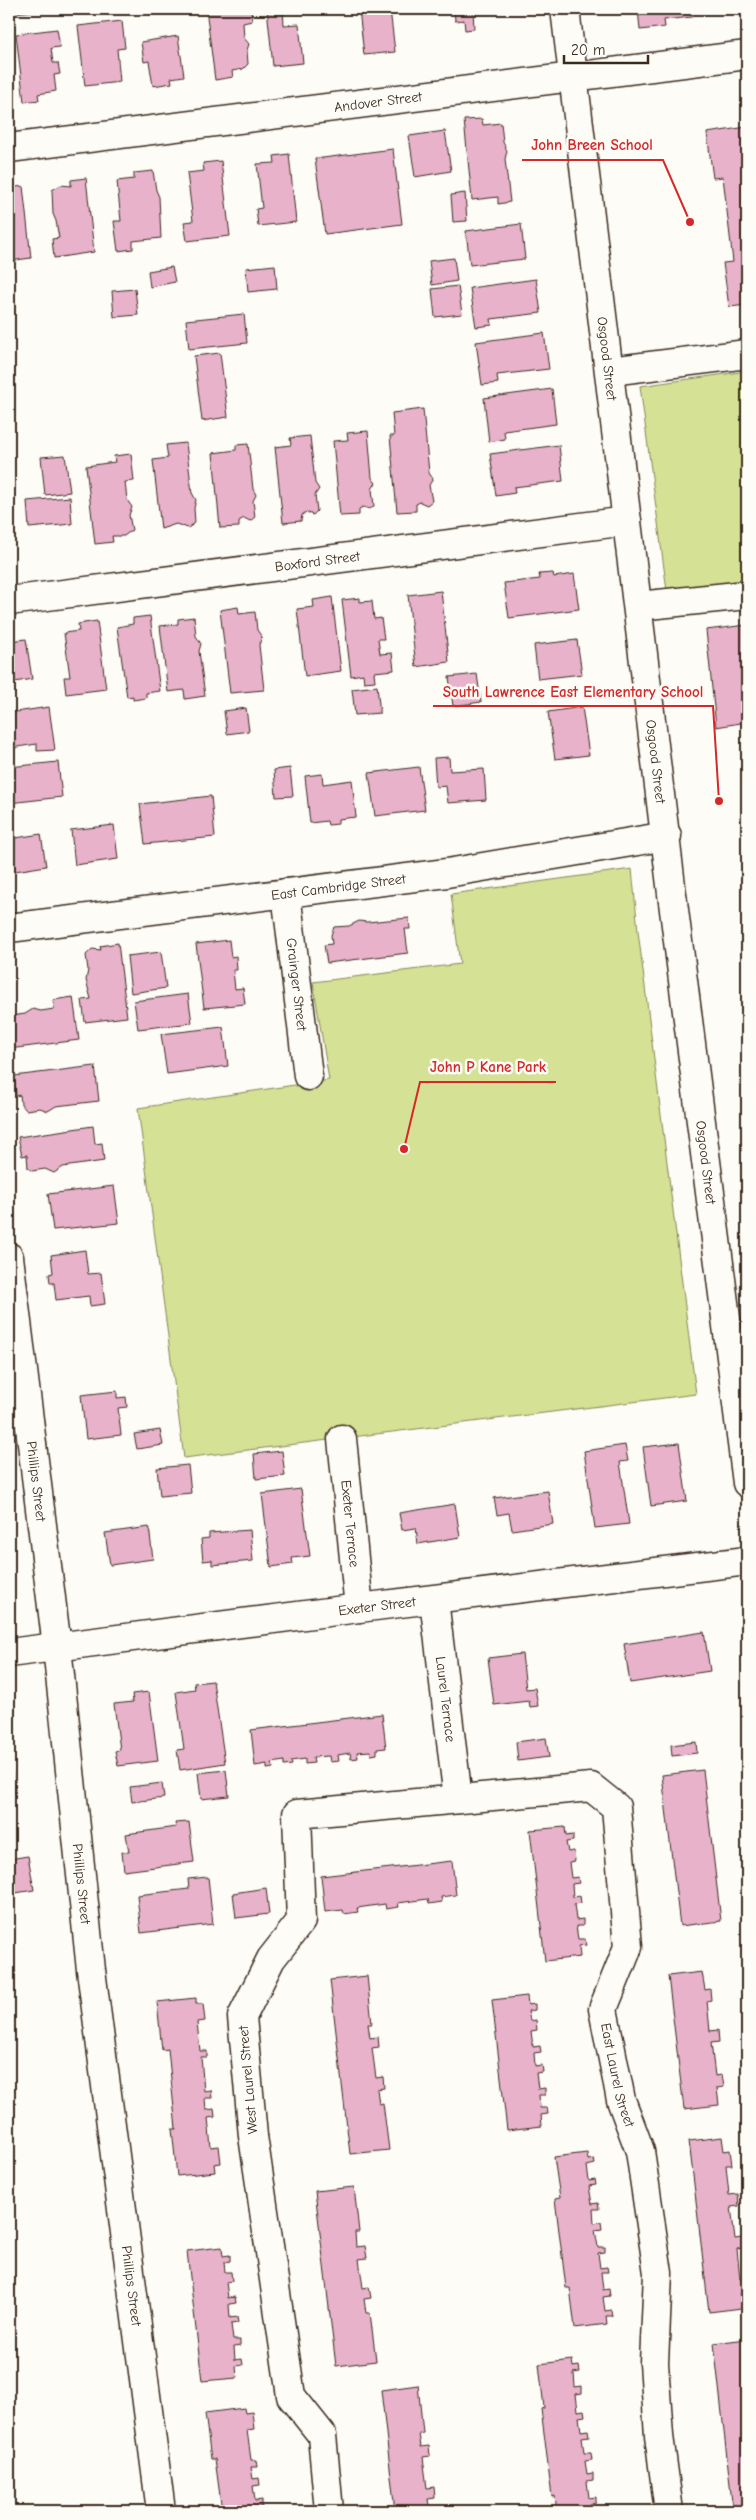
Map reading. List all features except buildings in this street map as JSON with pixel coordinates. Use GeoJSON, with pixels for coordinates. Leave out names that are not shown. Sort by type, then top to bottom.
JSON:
{"type":"FeatureCollection","features":[{"type":"Feature","properties":{"kind":"street","name":"Osgood Street"},"geometry":{"type":"LineString","coordinates":[[565,9],[747,1483]]}},
{"type":"Feature","properties":{"kind":"street","name":"Andover Street"},"geometry":{"type":"LineString","coordinates":[[9,148],[747,55]]}},
{"type":"Feature","properties":{"kind":"street"},"geometry":{"type":"LineString","coordinates":[[610,371],[747,354]]}},
{"type":"Feature","properties":{"kind":"street","name":"Boxford Street"},"geometry":{"type":"LineString","coordinates":[[9,601],[627,521]]}},
{"type":"Feature","properties":{"kind":"street"},"geometry":{"type":"LineString","coordinates":[[638,606],[747,594]]}},
{"type":"Feature","properties":{"kind":"street","name":"East Cambridge Street"},"geometry":{"type":"LineString","coordinates":[[9,928],[447,873],[667,836]]}},
{"type":"Feature","properties":{"kind":"street","name":"Grainger Street"},"geometry":{"type":"LineString","coordinates":[[286,893],[308,1076]]}},
{"type":"Feature","properties":{"kind":"street","name":"Phillips Street"},"geometry":{"type":"LineString","coordinates":[[9,1257],[14,1331],[57,1647],[91,1970],[161,2511]]}},
{"type":"Feature","properties":{"kind":"street","name":"Exeter Terrace"},"geometry":{"type":"LineString","coordinates":[[342,1439],[359,1608]]}},
{"type":"Feature","properties":{"kind":"street","name":"Exeter Street"},"geometry":{"type":"LineString","coordinates":[[9,1653],[747,1561]]}},
{"type":"Feature","properties":{"kind":"street","name":"Laurel Terrace"},"geometry":{"type":"LineString","coordinates":[[434,1600],[458,1799]]}},
{"type":"Feature","properties":{"kind":"street","name":"East Laurel Street"},"geometry":{"type":"LineString","coordinates":[[458,1799],[591,1787],[616,1806],[628,1947],[603,2009],[621,2100],[640,2151],[658,2273],[654,2363],[659,2436],[669,2511]]}},
{"type":"Feature","properties":{"kind":"street","name":"West Laurel Street"},"geometry":{"type":"LineString","coordinates":[[329,2511],[322,2435],[291,2396],[253,2136],[242,2017],[271,1959],[301,1921],[298,1814],[458,1799]]}},
{"type":"Feature","properties":{"kind":"green space"},"geometry":{"type":"Polygon","coordinates":[[[747,371],[747,580],[667,591],[640,386],[747,371]]]}},
{"type":"Feature","properties":{"kind":"green space"},"geometry":{"type":"Polygon","coordinates":[[[632,869],[638,931],[696,1394],[184,1458],[138,1108],[329,1080],[313,982],[460,964],[451,894],[632,869]]]}},
{"type":"Feature","properties":{"kind":"place","name":"John Breen School"},"geometry":{"type":"Point","coordinates":[690,222]}},
{"type":"Feature","properties":{"kind":"place","name":"South Lawrence East Elementary School"},"geometry":{"type":"Point","coordinates":[719,801]}},
{"type":"Feature","properties":{"kind":"place","name":"John P Kane Park"},"geometry":{"type":"Point","coordinates":[404,1149]}}]}
